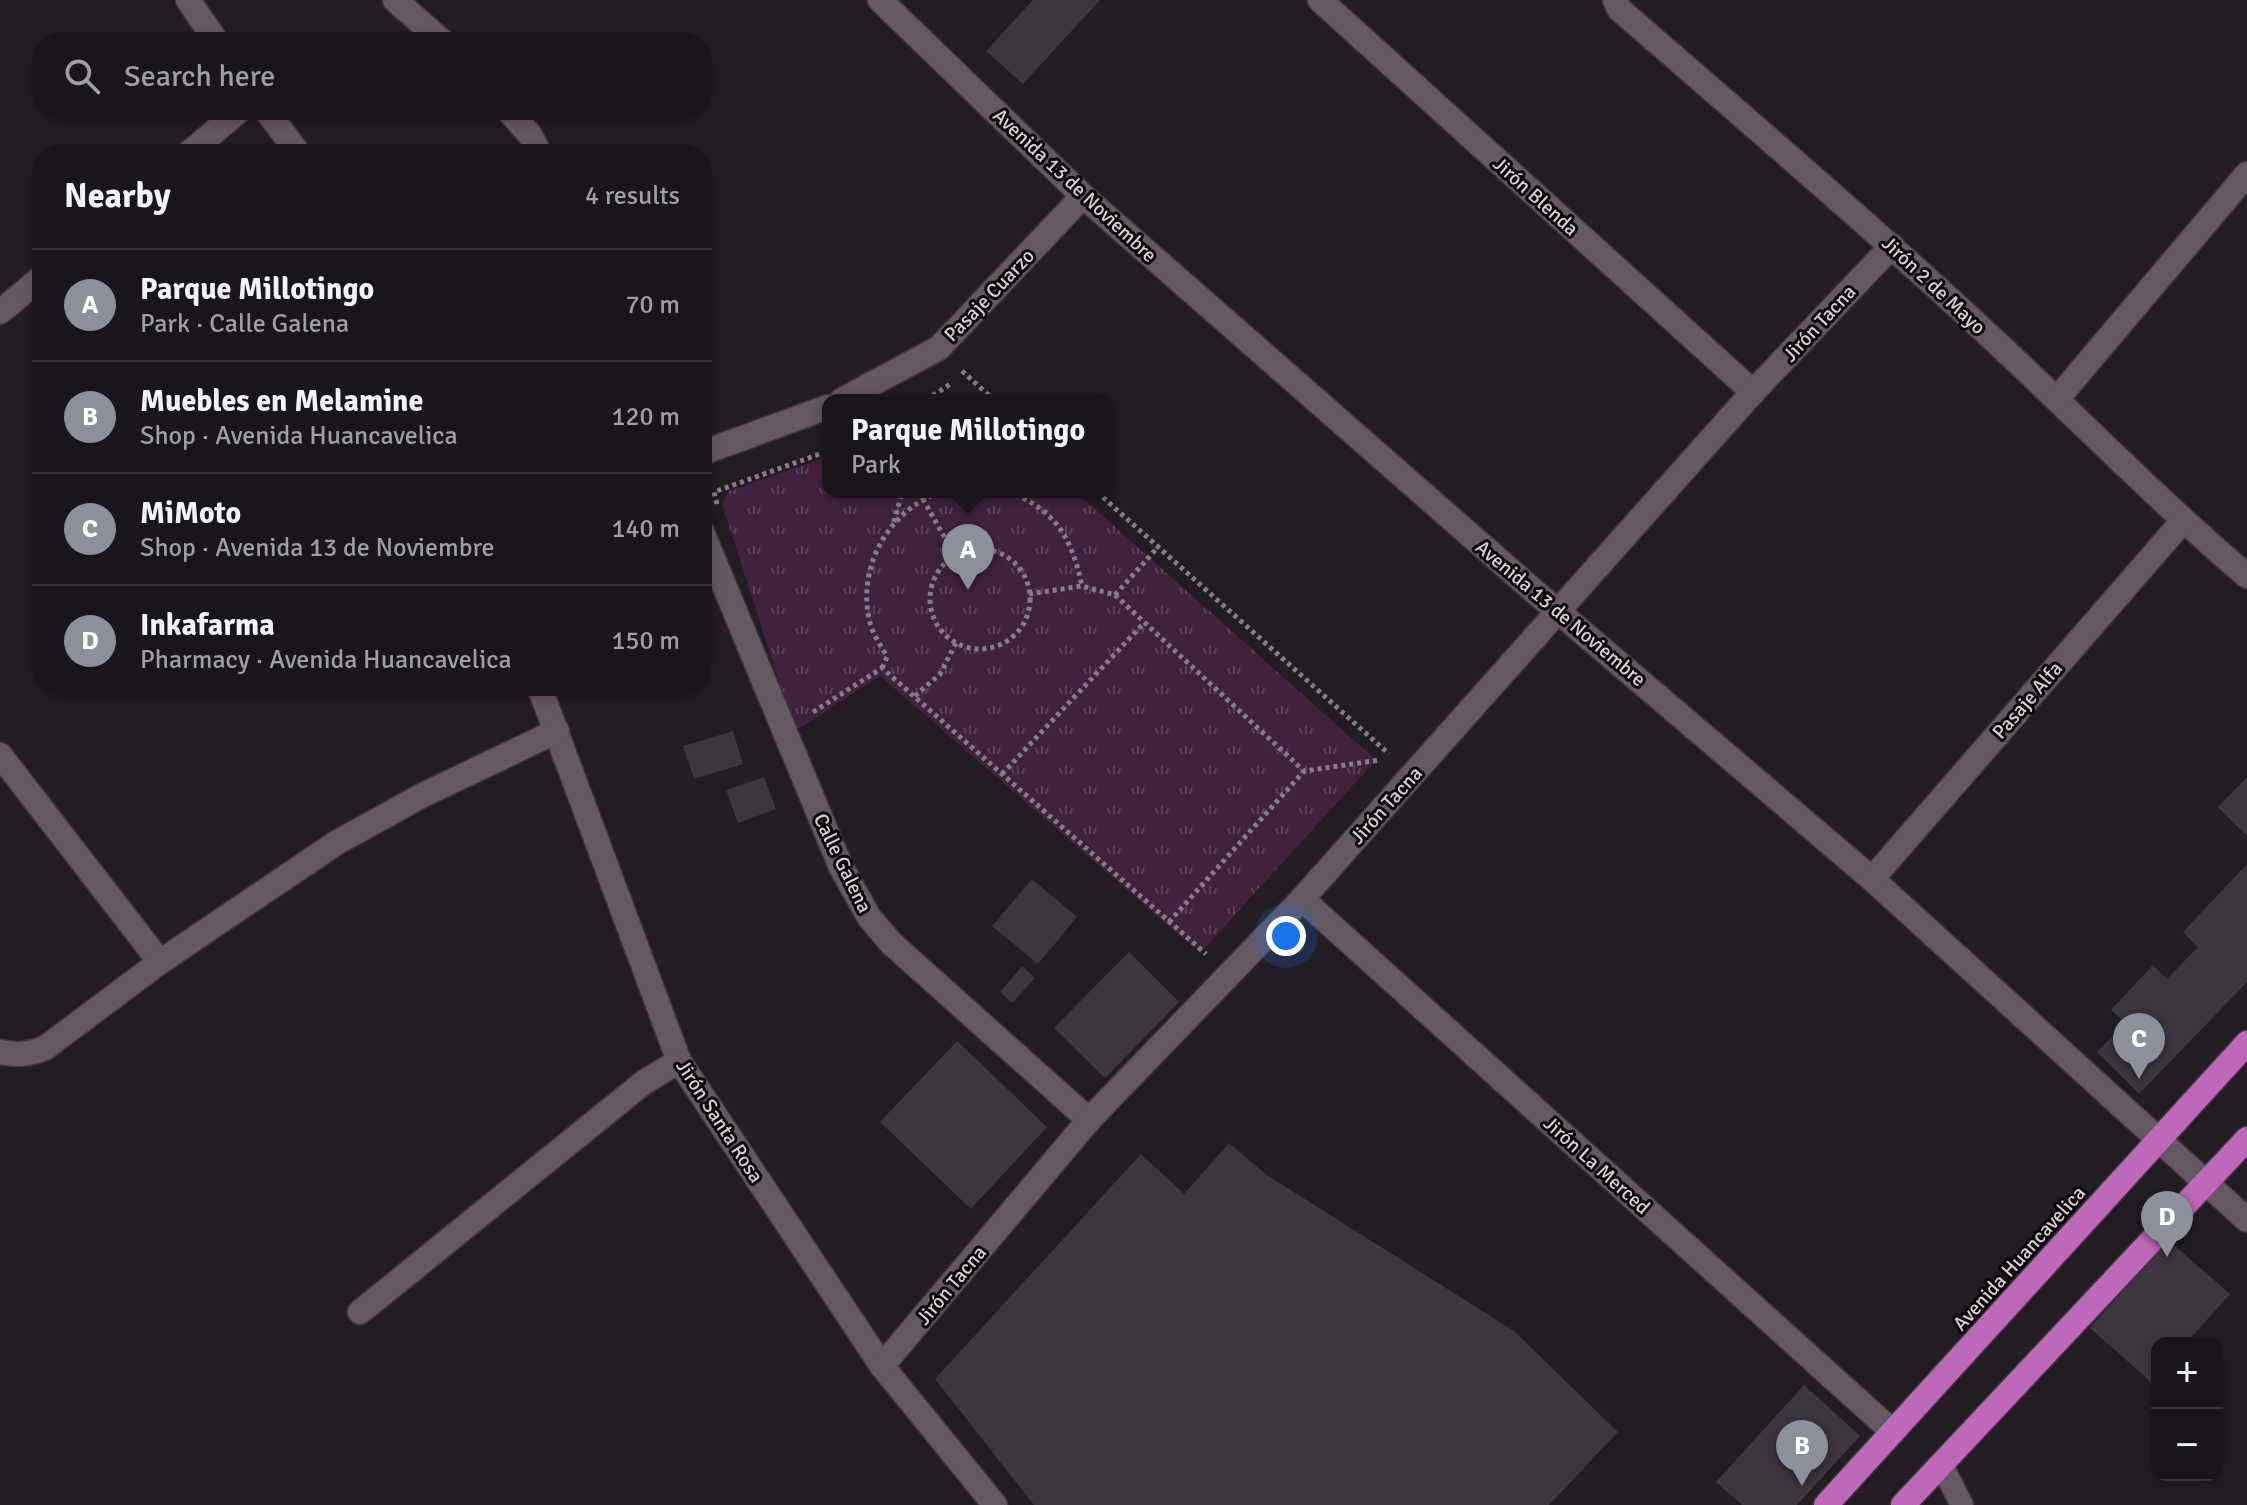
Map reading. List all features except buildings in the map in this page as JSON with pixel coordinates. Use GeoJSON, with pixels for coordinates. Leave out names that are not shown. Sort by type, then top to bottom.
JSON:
{"type":"FeatureCollection","features":[{"type":"Feature","properties":{"kind":"highway","name":"Avenida Huancavelica"},"geometry":{"type":"LineString","coordinates":[[1826,1505],[2247,1043]]}},
{"type":"Feature","properties":{"kind":"highway"},"geometry":{"type":"LineString","coordinates":[[1903,1505],[2247,1139]]}},
{"type":"Feature","properties":{"kind":"street"},"geometry":{"type":"LineString","coordinates":[[188,0],[210,32]]}},
{"type":"Feature","properties":{"kind":"street"},"geometry":{"type":"LineString","coordinates":[[395,0],[432,32]]}},
{"type":"Feature","properties":{"kind":"street","name":"Avenida 13 de Noviembre"},"geometry":{"type":"LineString","coordinates":[[880,0],[1083,196],[1872,879],[2247,1220]]}},
{"type":"Feature","properties":{"kind":"street","name":"Jirón Blenda"},"geometry":{"type":"LineString","coordinates":[[1320,0],[1753,392]]}},
{"type":"Feature","properties":{"kind":"street","name":"Jirón 2 de Mayo"},"geometry":{"type":"LineString","coordinates":[[1615,0],[1619,9],[1892,246],[2057,399],[2182,522],[2247,576]]}},
{"type":"Feature","properties":{"kind":"street"},"geometry":{"type":"LineString","coordinates":[[200,144],[228,120]]}},
{"type":"Feature","properties":{"kind":"street"},"geometry":{"type":"LineString","coordinates":[[274,120],[292,144]]}},
{"type":"Feature","properties":{"kind":"street"},"geometry":{"type":"LineString","coordinates":[[517,120],[535,144]]}},
{"type":"Feature","properties":{"kind":"street"},"geometry":{"type":"LineString","coordinates":[[2057,399],[2247,174]]}},
{"type":"Feature","properties":{"kind":"street","name":"Pasaje Cuarzo"},"geometry":{"type":"LineString","coordinates":[[853,394],[939,348],[1083,196]]}},
{"type":"Feature","properties":{"kind":"street","name":"Jirón Tacna"},"geometry":{"type":"LineString","coordinates":[[882,1366],[1089,1120],[1302,899],[1753,392],[1892,246]]}},
{"type":"Feature","properties":{"kind":"street"},"geometry":{"type":"LineString","coordinates":[[0,312],[32,285]]}},
{"type":"Feature","properties":{"kind":"street"},"geometry":{"type":"LineString","coordinates":[[712,449],[822,409]]}},
{"type":"Feature","properties":{"kind":"street","name":"Pasaje Alfa"},"geometry":{"type":"LineString","coordinates":[[1872,879],[2182,522]]}},
{"type":"Feature","properties":{"kind":"street","name":"Calle Galena"},"geometry":{"type":"LineString","coordinates":[[712,556],[841,867],[869,917],[891,943],[1089,1120]]}},
{"type":"Feature","properties":{"kind":"street","name":"Jirón Santa Rosa"},"geometry":{"type":"LineString","coordinates":[[543,696],[679,1061],[882,1366],[995,1505]]}},
{"type":"Feature","properties":{"kind":"street"},"geometry":{"type":"LineString","coordinates":[[0,1052],[29,1054],[45,1048],[160,962],[336,843],[423,795],[557,731]]}},
{"type":"Feature","properties":{"kind":"street"},"geometry":{"type":"LineString","coordinates":[[0,755],[160,962]]}},
{"type":"Feature","properties":{"kind":"street","name":"Jirón La Merced"},"geometry":{"type":"LineString","coordinates":[[1302,899],[1893,1432]]}},
{"type":"Feature","properties":{"kind":"street"},"geometry":{"type":"LineString","coordinates":[[360,1312],[643,1083],[679,1061]]}},
{"type":"Feature","properties":{"kind":"lane"},"geometry":{"type":"LineString","coordinates":[[1941,1464],[1962,1505]]}},
{"type":"Feature","properties":{"kind":"path"},"geometry":{"type":"LineString","coordinates":[[939,348],[987,394]]}},
{"type":"Feature","properties":{"kind":"path"},"geometry":{"type":"LineString","coordinates":[[935,394],[965,374]]}},
{"type":"Feature","properties":{"kind":"path"},"geometry":{"type":"LineString","coordinates":[[718,507],[714,492],[822,453]]}},
{"type":"Feature","properties":{"kind":"path"},"geometry":{"type":"LineString","coordinates":[[894,522],[900,498]]}},
{"type":"Feature","properties":{"kind":"path"},"geometry":{"type":"LineString","coordinates":[[803,718],[882,668],[887,657],[871,625],[867,588],[875,552],[894,522],[917,498]]}},
{"type":"Feature","properties":{"kind":"path"},"geometry":{"type":"LineString","coordinates":[[922,498],[955,556]]}},
{"type":"Feature","properties":{"kind":"path"},"geometry":{"type":"LineString","coordinates":[[1025,498],[1056,523],[1075,552],[1082,586]]}},
{"type":"Feature","properties":{"kind":"path"},"geometry":{"type":"LineString","coordinates":[[1104,498],[1393,758],[1304,771],[1169,922]]}},
{"type":"Feature","properties":{"kind":"path"},"geometry":{"type":"LineString","coordinates":[[1115,595],[1158,547]]}},
{"type":"Feature","properties":{"kind":"path"},"geometry":{"type":"LineString","coordinates":[[974,549],[991,550],[1007,557],[1019,568],[1028,584],[1029,594],[1027,616],[1020,630],[1008,641],[993,648],[977,650],[956,643],[937,626],[931,611],[930,594],[934,577],[944,563],[974,549]]}},
{"type":"Feature","properties":{"kind":"path"},"geometry":{"type":"LineString","coordinates":[[1029,594],[1082,586],[1115,595],[1304,771]]}},
{"type":"Feature","properties":{"kind":"path"},"geometry":{"type":"LineString","coordinates":[[1002,774],[1144,623]]}},
{"type":"Feature","properties":{"kind":"path"},"geometry":{"type":"LineString","coordinates":[[915,696],[940,674],[956,643]]}},
{"type":"Feature","properties":{"kind":"path"},"geometry":{"type":"LineString","coordinates":[[882,668],[1211,958]]}},
{"type":"Feature","properties":{"kind":"green space"},"geometry":{"type":"Polygon","coordinates":[[[822,459],[822,498],[1083,498],[1376,760],[1200,953],[880,676],[795,731],[722,504],[729,491],[822,459]]]}},
{"type":"Feature","properties":{"kind":"place","name":"Parque Millotingo"},"geometry":{"type":"Point","coordinates":[968,590]}},
{"type":"Feature","properties":{"kind":"place","name":"MiMoto"},"geometry":{"type":"Point","coordinates":[2139,1079]}},
{"type":"Feature","properties":{"kind":"place","name":"Inkafarma"},"geometry":{"type":"Point","coordinates":[2167,1257]}},
{"type":"Feature","properties":{"kind":"place","name":"Muebles en Melamine"},"geometry":{"type":"Point","coordinates":[1802,1486]}}]}
